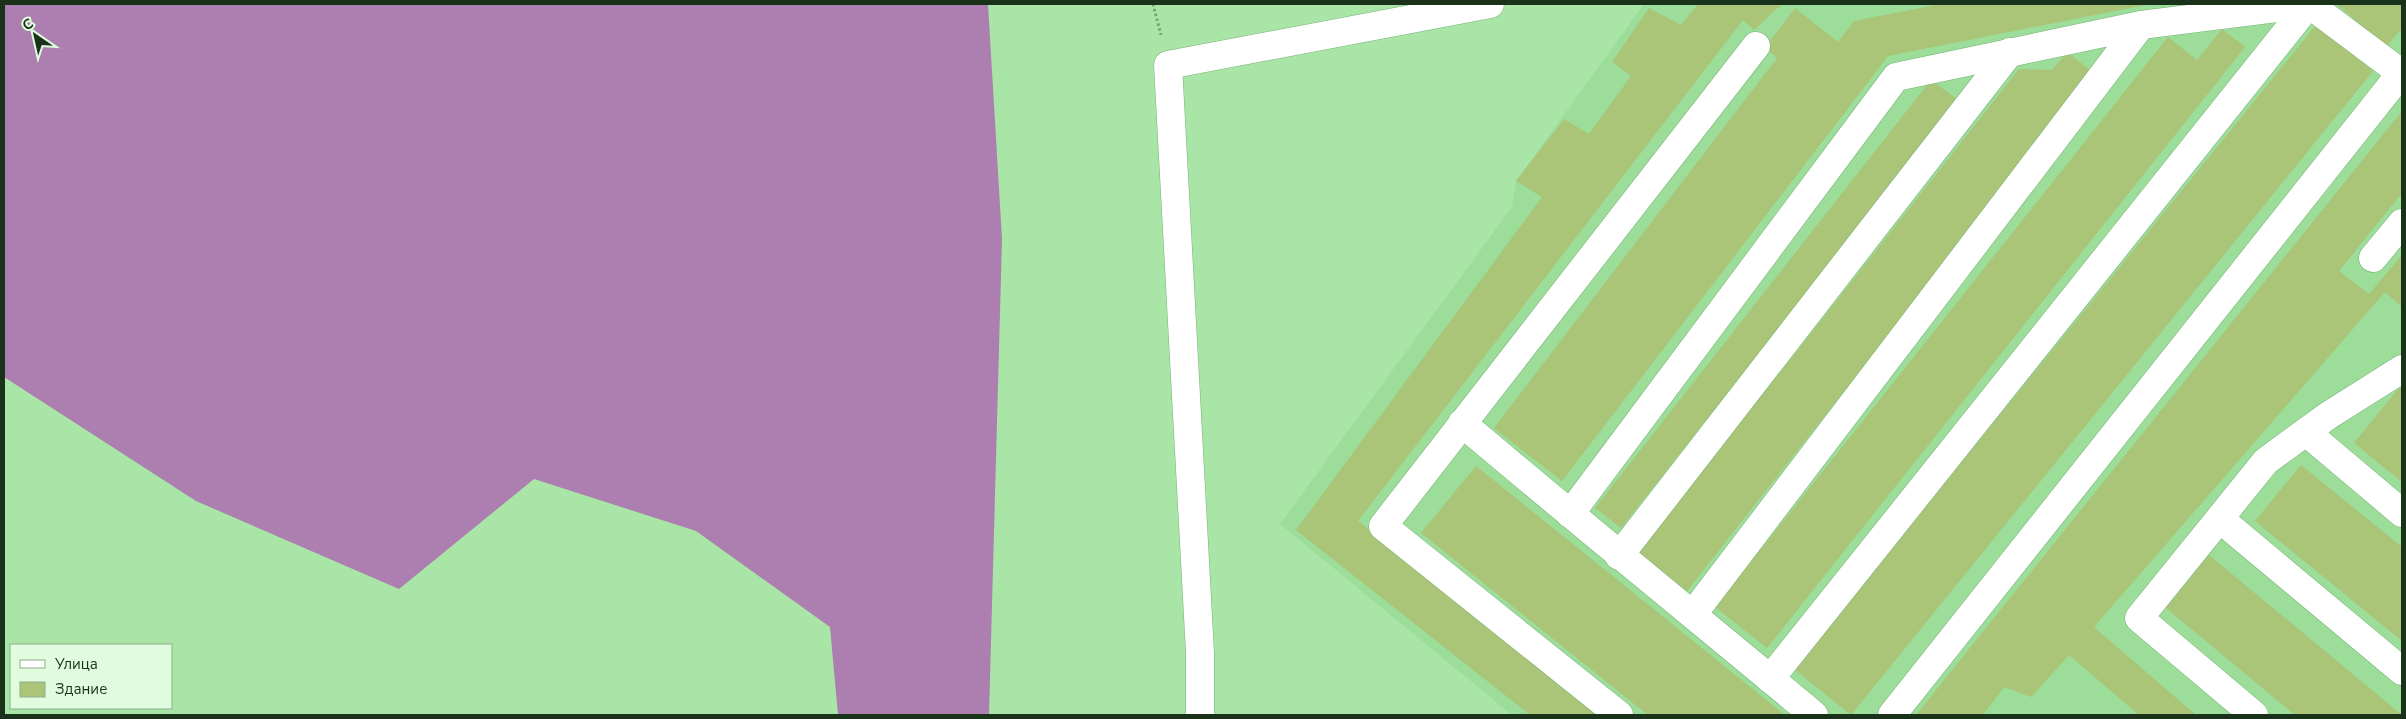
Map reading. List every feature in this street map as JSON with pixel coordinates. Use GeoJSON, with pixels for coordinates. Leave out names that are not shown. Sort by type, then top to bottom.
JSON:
{"type":"FeatureCollection","features":[{"type":"Feature","properties":{"kind":"street"},"geometry":{"type":"LineString","coordinates":[[1200,715],[1200,653],[1168,65],[1490,4]]}},
{"type":"Feature","properties":{"kind":"street"},"geometry":{"type":"LineString","coordinates":[[1770,679],[2309,4]]}},
{"type":"Feature","properties":{"kind":"street"},"geometry":{"type":"LineString","coordinates":[[1570,514],[1896,77],[2141,25],[2309,4],[2402,72],[1892,715]]}},
{"type":"Feature","properties":{"kind":"street"},"geometry":{"type":"LineString","coordinates":[[1693,614],[2141,25]]}},
{"type":"Feature","properties":{"kind":"street"},"geometry":{"type":"LineString","coordinates":[[1619,715],[1383,526],[1756,46]]}},
{"type":"Feature","properties":{"kind":"street"},"geometry":{"type":"LineString","coordinates":[[1619,556],[2010,52]]}},
{"type":"Feature","properties":{"kind":"street"},"geometry":{"type":"LineString","coordinates":[[2373,258],[2402,223]]}},
{"type":"Feature","properties":{"kind":"street"},"geometry":{"type":"LineString","coordinates":[[2254,715],[2139,618],[2266,461],[2306,432],[2402,369]]}},
{"type":"Feature","properties":{"kind":"street"},"geometry":{"type":"LineString","coordinates":[[1462,424],[1619,556],[1693,614],[1814,715]]}},
{"type":"Feature","properties":{"kind":"street"},"geometry":{"type":"LineString","coordinates":[[2306,432],[2402,513]]}},
{"type":"Feature","properties":{"kind":"street"},"geometry":{"type":"LineString","coordinates":[[2220,519],[2402,671]]}},
{"type":"Feature","properties":{"kind":"shaded area"},"geometry":{"type":"Polygon","coordinates":[[[4,4],[988,4],[1002,239],[989,715],[838,715],[830,627],[696,531],[534,479],[399,589],[196,501],[4,377],[4,4]]]}},
{"type":"Feature","properties":{"kind":"shaded area"},"geometry":{"type":"Polygon","coordinates":[[[1644,4],[2402,4],[2402,715],[1512,715],[1280,524],[1512,207],[1516,181],[1644,4]]]}},
{"type":"Feature","properties":{"kind":"building"},"geometry":{"type":"Polygon","coordinates":[[[1698,4],[1782,4],[1754,30],[1743,20],[1358,521],[1600,715],[1530,715],[1296,530],[1542,197],[1516,181],[1564,119],[1589,134],[1631,76],[1612,62],[1649,8],[1681,25],[1698,4]]]}},
{"type":"Feature","properties":{"kind":"building"},"geometry":{"type":"Polygon","coordinates":[[[1941,4],[2145,5],[1888,56],[1562,481],[1494,428],[1777,58],[1765,48],[1795,8],[1838,42],[1854,21],[1941,4]]]}},
{"type":"Feature","properties":{"kind":"building"},"geometry":{"type":"Polygon","coordinates":[[[2337,4],[2402,4],[2402,28],[2386,47],[2337,4]]]}},
{"type":"Feature","properties":{"kind":"building"},"geometry":{"type":"Polygon","coordinates":[[[2316,25],[2373,71],[1851,715],[1794,669],[2316,25]]]}},
{"type":"Feature","properties":{"kind":"building"},"geometry":{"type":"Polygon","coordinates":[[[2222,29],[2245,47],[1767,648],[1715,607],[2168,37],[2197,60],[2222,29]]]}},
{"type":"Feature","properties":{"kind":"building"},"geometry":{"type":"Polygon","coordinates":[[[2067,52],[2094,73],[1687,591],[1638,553],[2019,69],[2052,70],[2067,52]]]}},
{"type":"Feature","properties":{"kind":"building"},"geometry":{"type":"Polygon","coordinates":[[[1931,80],[1958,100],[1621,528],[1595,508],[1931,80]]]}},
{"type":"Feature","properties":{"kind":"building"},"geometry":{"type":"Polygon","coordinates":[[[2402,111],[2402,193],[2339,271],[2369,294],[2402,255],[2402,307],[2385,292],[2094,627],[2196,715],[2139,715],[2069,655],[2031,697],[2004,687],[1983,715],[1916,715],[2402,111]]]}},
{"type":"Feature","properties":{"kind":"building"},"geometry":{"type":"Polygon","coordinates":[[[2399,388],[2402,390],[2402,482],[2354,443],[2399,388]]]}},
{"type":"Feature","properties":{"kind":"building"},"geometry":{"type":"Polygon","coordinates":[[[2301,465],[2402,547],[2402,641],[2255,521],[2301,465]]]}},
{"type":"Feature","properties":{"kind":"building"},"geometry":{"type":"Polygon","coordinates":[[[1476,466],[1785,715],[1648,715],[1421,533],[1476,466]]]}},
{"type":"Feature","properties":{"kind":"building"},"geometry":{"type":"Polygon","coordinates":[[[2209,555],[2402,715],[2295,715],[2166,608],[2209,555]]]}}]}
